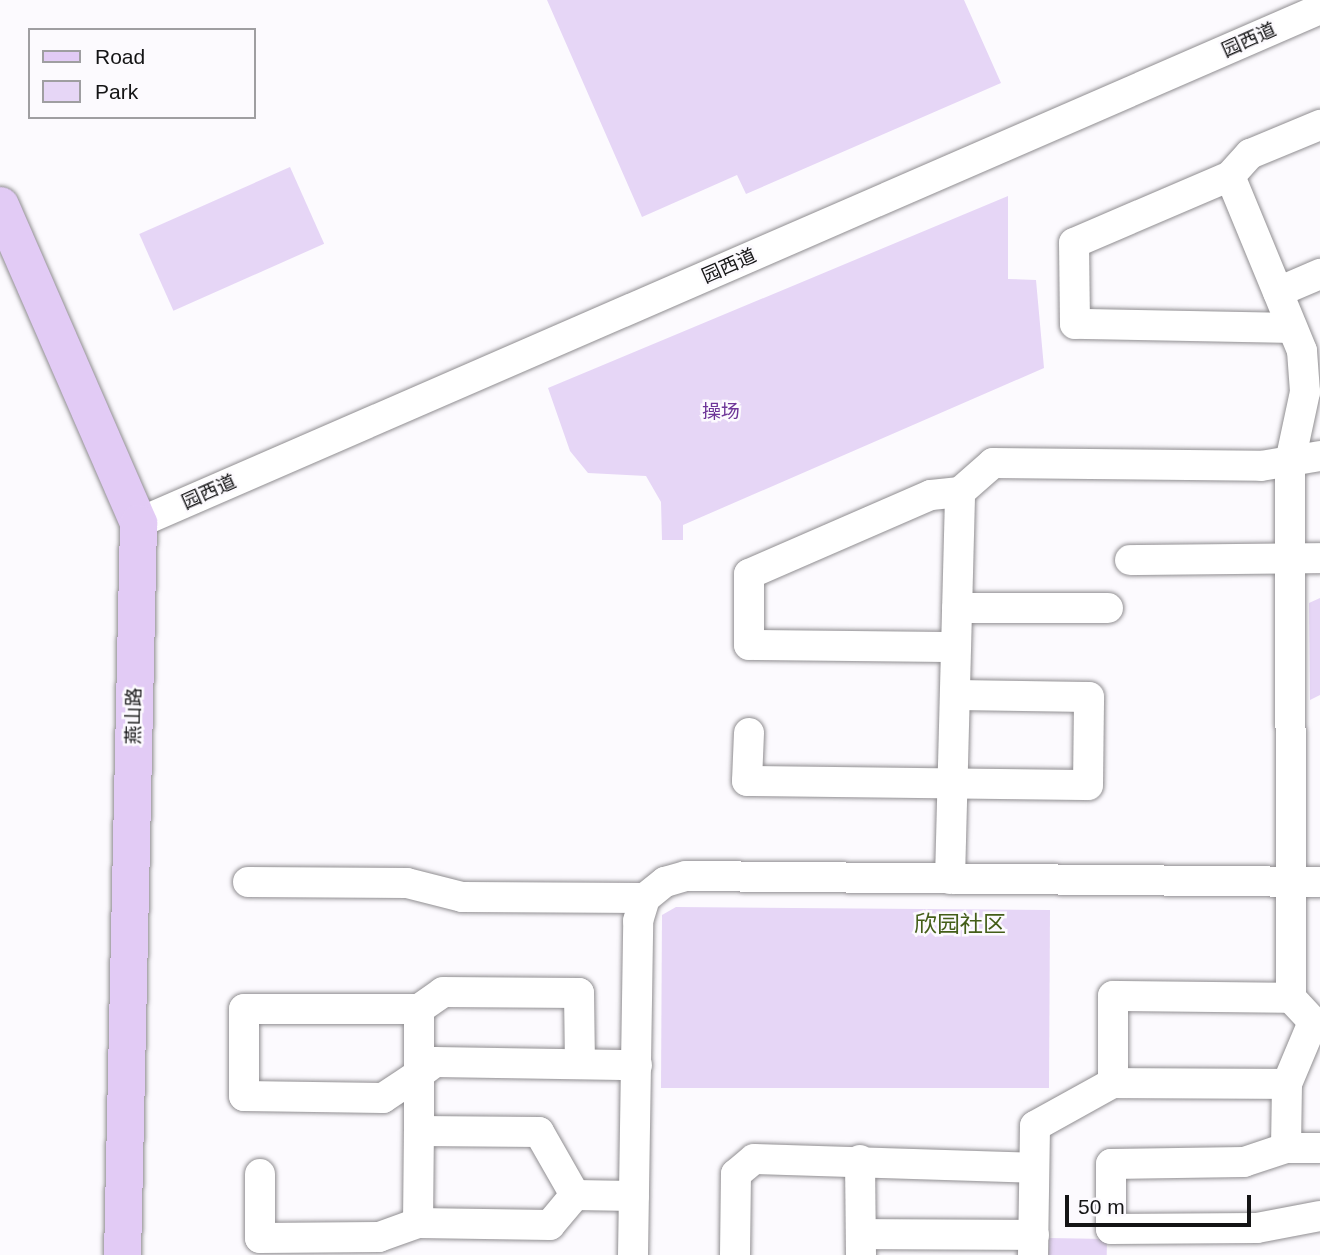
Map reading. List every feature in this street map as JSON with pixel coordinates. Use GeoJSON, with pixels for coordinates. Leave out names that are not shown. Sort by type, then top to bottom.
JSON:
{"type":"FeatureCollection","features":[{"type":"Feature","properties":{"kind":"main road","name":"燕山路"},"geometry":{"type":"LineString","coordinates":[[0,205],[138,523],[122,1255]]}},
{"type":"Feature","properties":{"kind":"main road","name":"燕山路"},"geometry":{"type":"LineString","coordinates":[[0,253],[103,483],[115,545],[102,1255]]}},
{"type":"Feature","properties":{"kind":"street","name":"园西道"},"geometry":{"type":"LineString","coordinates":[[138,523],[1320,9]]}},
{"type":"Feature","properties":{"kind":"street"},"geometry":{"type":"LineString","coordinates":[[1305,344],[1075,324],[1074,243],[1230,176],[1250,154],[1320,125]]}},
{"type":"Feature","properties":{"kind":"street"},"geometry":{"type":"LineString","coordinates":[[1230,176],[1278,292],[1305,344],[1305,392],[1290,462],[1291,998]]}},
{"type":"Feature","properties":{"kind":"street"},"geometry":{"type":"LineString","coordinates":[[1278,292],[1320,274]]}},
{"type":"Feature","properties":{"kind":"street"},"geometry":{"type":"LineString","coordinates":[[955,647],[748,645],[748,574],[932,495],[960,492],[993,463],[1290,462],[1320,456]]}},
{"type":"Feature","properties":{"kind":"street"},"geometry":{"type":"LineString","coordinates":[[950,879],[960,492]]}},
{"type":"Feature","properties":{"kind":"street"},"geometry":{"type":"LineString","coordinates":[[1130,560],[1320,558]]}},
{"type":"Feature","properties":{"kind":"street"},"geometry":{"type":"LineString","coordinates":[[957,608],[1108,608]]}},
{"type":"Feature","properties":{"kind":"street"},"geometry":{"type":"LineString","coordinates":[[749,733],[747,781],[1088,785],[1089,697],[956,695]]}},
{"type":"Feature","properties":{"kind":"street"},"geometry":{"type":"LineString","coordinates":[[248,882],[407,883],[461,897],[645,898],[685,876],[1320,882]]}},
{"type":"Feature","properties":{"kind":"street"},"geometry":{"type":"LineString","coordinates":[[633,1255],[638,921],[645,898]]}},
{"type":"Feature","properties":{"kind":"street"},"geometry":{"type":"LineString","coordinates":[[580,1065],[579,993],[443,992],[419,1009],[244,1009],[244,1096],[383,1098],[435,1062],[580,1065],[636,1065]]}},
{"type":"Feature","properties":{"kind":"street"},"geometry":{"type":"LineString","coordinates":[[1112,1083],[1113,996],[1291,998],[1317,1022],[1287,1084],[1286,1148]]}},
{"type":"Feature","properties":{"kind":"street"},"geometry":{"type":"LineString","coordinates":[[418,1223],[419,1009]]}},
{"type":"Feature","properties":{"kind":"street"},"geometry":{"type":"LineString","coordinates":[[860,1160],[861,1245],[1033,1245],[1035,1126],[1112,1083],[1287,1084]]}},
{"type":"Feature","properties":{"kind":"street"},"geometry":{"type":"LineString","coordinates":[[419,1130],[539,1132],[575,1195]]}},
{"type":"Feature","properties":{"kind":"street"},"geometry":{"type":"LineString","coordinates":[[1320,1148],[1286,1148],[1244,1162],[1111,1164],[1111,1229],[1257,1228],[1320,1216]]}},
{"type":"Feature","properties":{"kind":"street"},"geometry":{"type":"LineString","coordinates":[[735,1255],[742,1166],[754,1159],[860,1160],[886,1168],[1033,1168]]}},
{"type":"Feature","properties":{"kind":"street"},"geometry":{"type":"LineString","coordinates":[[260,1174],[260,1238],[379,1237],[418,1223],[550,1225],[575,1195]]}},
{"type":"Feature","properties":{"kind":"street"},"geometry":{"type":"LineString","coordinates":[[575,1195],[634,1196]]}},
{"type":"Feature","properties":{"kind":"green space"},"geometry":{"type":"Polygon","coordinates":[[[547,0],[964,0],[1001,83],[746,194],[737,175],[642,217],[547,0]]]}},
{"type":"Feature","properties":{"kind":"green space"},"geometry":{"type":"Polygon","coordinates":[[[290,167],[324,244],[173,311],[139,234],[290,167]]]}},
{"type":"Feature","properties":{"kind":"green space","name":"操场"},"geometry":{"type":"Polygon","coordinates":[[[1008,196],[1008,279],[1036,280],[1044,368],[683,525],[683,540],[662,540],[661,502],[646,476],[588,473],[570,451],[548,388],[1008,196]]]}},
{"type":"Feature","properties":{"kind":"green space"},"geometry":{"type":"Polygon","coordinates":[[[1320,598],[1320,695],[1310,700],[1309,603],[1320,598]]]}},
{"type":"Feature","properties":{"kind":"green space"},"geometry":{"type":"Polygon","coordinates":[[[676,907],[1050,910],[1049,1088],[661,1088],[662,915],[676,907]]]}},
{"type":"Feature","properties":{"kind":"green space"},"geometry":{"type":"Polygon","coordinates":[[[1049,1238],[1107,1239],[1107,1255],[1049,1255],[1049,1238]]]}},
{"type":"Feature","properties":{"kind":"district","name":"欣园社区"},"geometry":{"type":"Point","coordinates":[960,924]}}]}
